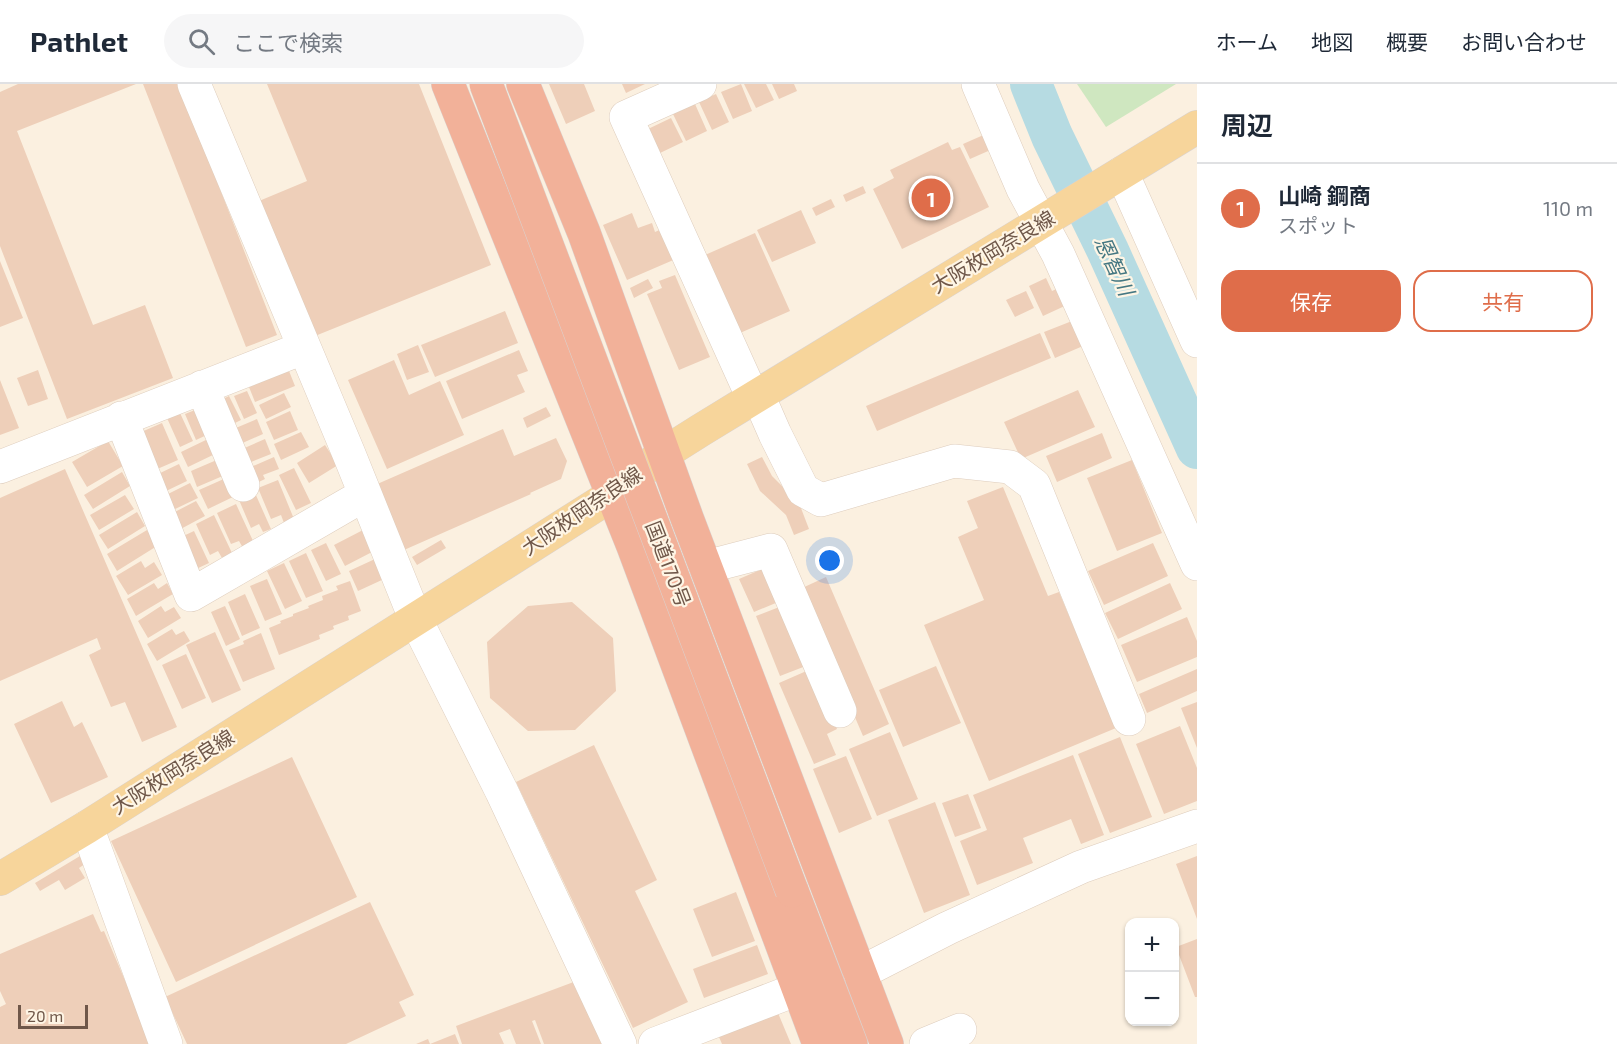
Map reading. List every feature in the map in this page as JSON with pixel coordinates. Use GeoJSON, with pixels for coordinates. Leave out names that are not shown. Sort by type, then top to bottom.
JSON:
{"type":"FeatureCollection","features":[{"type":"Feature","properties":{"kind":"highway"},"geometry":{"type":"LineString","coordinates":[[448,84],[588,431],[819,1044]]}},
{"type":"Feature","properties":{"kind":"highway","name":"国道170号"},"geometry":{"type":"LineString","coordinates":[[486,84],[851,1044]]}},
{"type":"Feature","properties":{"kind":"highway"},"geometry":{"type":"LineString","coordinates":[[523,84],[584,234],[663,454],[887,1044]]}},
{"type":"Feature","properties":{"kind":"main road","name":"大阪枚岡奈良線"},"geometry":{"type":"LineString","coordinates":[[0,879],[612,495],[663,454],[755,396],[1197,127]]}},
{"type":"Feature","properties":{"kind":"street"},"geometry":{"type":"LineString","coordinates":[[194,84],[415,618],[502,792],[620,1044]]}},
{"type":"Feature","properties":{"kind":"street"},"geometry":{"type":"LineString","coordinates":[[700,84],[626,117],[755,396],[803,490],[821,500],[954,460],[1010,467],[1034,485],[1129,719]]}},
{"type":"Feature","properties":{"kind":"street"},"geometry":{"type":"LineString","coordinates":[[978,84],[1023,189],[1046,219],[1058,254],[1197,564]]}},
{"type":"Feature","properties":{"kind":"street"},"geometry":{"type":"LineString","coordinates":[[1115,177],[1197,341]]}},
{"type":"Feature","properties":{"kind":"street"},"geometry":{"type":"LineString","coordinates":[[0,467],[303,348]]}},
{"type":"Feature","properties":{"kind":"street"},"geometry":{"type":"LineString","coordinates":[[202,387],[243,485]]}},
{"type":"Feature","properties":{"kind":"street"},"geometry":{"type":"LineString","coordinates":[[121,418],[191,595],[364,495]]}},
{"type":"Feature","properties":{"kind":"street"},"geometry":{"type":"LineString","coordinates":[[706,567],[771,550],[840,711]]}},
{"type":"Feature","properties":{"kind":"street"},"geometry":{"type":"LineString","coordinates":[[87,826],[166,1044]]}},
{"type":"Feature","properties":{"kind":"street"},"geometry":{"type":"LineString","coordinates":[[860,973],[948,928],[1081,867],[1197,826]]}},
{"type":"Feature","properties":{"kind":"street"},"geometry":{"type":"LineString","coordinates":[[667,1042],[798,989]]}},
{"type":"Feature","properties":{"kind":"street"},"geometry":{"type":"LineString","coordinates":[[926,1044],[960,1030]]}},
{"type":"Feature","properties":{"kind":"green space"},"geometry":{"type":"Polygon","coordinates":[[[1077,84],[1176,84],[1106,127],[1077,84]]]}},
{"type":"Feature","properties":{"kind":"building"},"geometry":{"type":"Polygon","coordinates":[[[18,84],[136,84],[17,131],[93,325],[145,305],[173,378],[67,419],[0,246],[0,92],[18,84]]]}},
{"type":"Feature","properties":{"kind":"building"},"geometry":{"type":"Polygon","coordinates":[[[143,84],[179,84],[277,335],[246,347],[143,84]]]}},
{"type":"Feature","properties":{"kind":"building"},"geometry":{"type":"Polygon","coordinates":[[[267,84],[419,84],[491,265],[315,336],[259,201],[307,181],[267,84]]]}},
{"type":"Feature","properties":{"kind":"building"},"geometry":{"type":"Polygon","coordinates":[[[549,84],[584,84],[595,111],[566,124],[549,84]]]}},
{"type":"Feature","properties":{"kind":"building"},"geometry":{"type":"Polygon","coordinates":[[[622,84],[645,84],[626,93],[622,84]]]}},
{"type":"Feature","properties":{"kind":"building"},"geometry":{"type":"Polygon","coordinates":[[[741,84],[752,111],[733,119],[721,92],[741,84]]]}},
{"type":"Feature","properties":{"kind":"building"},"geometry":{"type":"Polygon","coordinates":[[[744,84],[766,84],[774,100],[756,108],[744,84]]]}},
{"type":"Feature","properties":{"kind":"building"},"geometry":{"type":"Polygon","coordinates":[[[772,84],[794,84],[797,91],[779,99],[772,84]]]}},
{"type":"Feature","properties":{"kind":"building"},"geometry":{"type":"Polygon","coordinates":[[[716,94],[729,122],[712,130],[699,102],[716,94]]]}},
{"type":"Feature","properties":{"kind":"building"},"geometry":{"type":"Polygon","coordinates":[[[695,104],[707,131],[686,141],[673,114],[695,104]]]}},
{"type":"Feature","properties":{"kind":"building"},"geometry":{"type":"Polygon","coordinates":[[[671,118],[683,142],[660,153],[648,129],[671,118]]]}},
{"type":"Feature","properties":{"kind":"building"},"geometry":{"type":"Polygon","coordinates":[[[988,133],[995,148],[970,159],[963,144],[988,133]]]}},
{"type":"Feature","properties":{"kind":"building"},"geometry":{"type":"Polygon","coordinates":[[[948,142],[952,150],[960,147],[989,207],[902,249],[873,189],[894,178],[890,170],[948,142]]]}},
{"type":"Feature","properties":{"kind":"building"},"geometry":{"type":"Polygon","coordinates":[[[863,186],[866,193],[846,202],[843,195],[863,186]]]}},
{"type":"Feature","properties":{"kind":"building"},"geometry":{"type":"Polygon","coordinates":[[[831,199],[835,207],[816,216],[812,208],[831,199]]]}},
{"type":"Feature","properties":{"kind":"building"},"geometry":{"type":"Polygon","coordinates":[[[801,210],[816,243],[772,262],[757,230],[801,210]]]}},
{"type":"Feature","properties":{"kind":"building"},"geometry":{"type":"Polygon","coordinates":[[[632,213],[638,228],[652,223],[655,232],[664,228],[678,258],[627,280],[603,225],[632,213]]]}},
{"type":"Feature","properties":{"kind":"building"},"geometry":{"type":"Polygon","coordinates":[[[755,233],[790,311],[740,333],[705,255],[755,233]]]}},
{"type":"Feature","properties":{"kind":"building"},"geometry":{"type":"Polygon","coordinates":[[[0,261],[23,318],[0,327],[0,261]]]}},
{"type":"Feature","properties":{"kind":"building"},"geometry":{"type":"Polygon","coordinates":[[[675,275],[710,357],[679,370],[647,294],[662,288],[659,281],[675,275]]]}},
{"type":"Feature","properties":{"kind":"building"},"geometry":{"type":"Polygon","coordinates":[[[1046,278],[1052,291],[1061,287],[1069,304],[1043,316],[1029,286],[1046,278]]]}},
{"type":"Feature","properties":{"kind":"building"},"geometry":{"type":"Polygon","coordinates":[[[648,279],[653,288],[634,298],[630,288],[648,279]]]}},
{"type":"Feature","properties":{"kind":"building"},"geometry":{"type":"Polygon","coordinates":[[[1026,291],[1034,308],[1015,317],[1006,300],[1026,291]]]}},
{"type":"Feature","properties":{"kind":"building"},"geometry":{"type":"Polygon","coordinates":[[[505,311],[518,343],[435,377],[421,345],[505,311]]]}},
{"type":"Feature","properties":{"kind":"building"},"geometry":{"type":"Polygon","coordinates":[[[1072,321],[1083,346],[1055,358],[1044,332],[1072,321]]]}},
{"type":"Feature","properties":{"kind":"building"},"geometry":{"type":"Polygon","coordinates":[[[1040,333],[1051,358],[877,431],[866,406],[1040,333]]]}},
{"type":"Feature","properties":{"kind":"building"},"geometry":{"type":"Polygon","coordinates":[[[418,345],[429,372],[407,380],[397,354],[418,345]]]}},
{"type":"Feature","properties":{"kind":"building"},"geometry":{"type":"Polygon","coordinates":[[[519,350],[528,371],[517,375],[525,392],[462,419],[446,381],[519,350]]]}},
{"type":"Feature","properties":{"kind":"building"},"geometry":{"type":"Polygon","coordinates":[[[394,360],[409,395],[440,381],[464,435],[387,469],[348,380],[394,360]]]}},
{"type":"Feature","properties":{"kind":"building"},"geometry":{"type":"Polygon","coordinates":[[[38,370],[48,399],[28,406],[17,378],[38,370]]]}},
{"type":"Feature","properties":{"kind":"building"},"geometry":{"type":"Polygon","coordinates":[[[289,371],[295,386],[255,402],[249,387],[289,371]]]}},
{"type":"Feature","properties":{"kind":"building"},"geometry":{"type":"Polygon","coordinates":[[[0,380],[19,428],[0,435],[0,380]]]}},
{"type":"Feature","properties":{"kind":"building"},"geometry":{"type":"Polygon","coordinates":[[[1078,390],[1095,427],[1021,459],[1004,422],[1078,390]]]}},
{"type":"Feature","properties":{"kind":"building"},"geometry":{"type":"Polygon","coordinates":[[[247,391],[257,413],[244,419],[234,396],[247,391]]]}},
{"type":"Feature","properties":{"kind":"building"},"geometry":{"type":"Polygon","coordinates":[[[284,393],[291,407],[266,419],[259,405],[284,393]]]}},
{"type":"Feature","properties":{"kind":"building"},"geometry":{"type":"Polygon","coordinates":[[[229,396],[241,420],[229,426],[217,402],[229,396]]]}},
{"type":"Feature","properties":{"kind":"building"},"geometry":{"type":"Polygon","coordinates":[[[546,407],[551,416],[527,428],[523,418],[546,407]]]}},
{"type":"Feature","properties":{"kind":"building"},"geometry":{"type":"Polygon","coordinates":[[[200,408],[211,433],[196,440],[185,414],[200,408]]]}},
{"type":"Feature","properties":{"kind":"building"},"geometry":{"type":"Polygon","coordinates":[[[290,411],[298,430],[274,440],[266,422],[290,411]]]}},
{"type":"Feature","properties":{"kind":"building"},"geometry":{"type":"Polygon","coordinates":[[[180,413],[193,441],[180,447],[167,418],[180,413]]]}},
{"type":"Feature","properties":{"kind":"building"},"geometry":{"type":"Polygon","coordinates":[[[257,419],[263,434],[238,445],[231,430],[257,419]]]}},
{"type":"Feature","properties":{"kind":"building"},"geometry":{"type":"Polygon","coordinates":[[[162,423],[178,460],[155,470],[139,433],[162,423]]]}},
{"type":"Feature","properties":{"kind":"building"},"geometry":{"type":"Polygon","coordinates":[[[503,429],[514,456],[556,438],[567,461],[561,479],[404,550],[375,485],[503,429]]]}},
{"type":"Feature","properties":{"kind":"building"},"geometry":{"type":"Polygon","coordinates":[[[301,432],[309,447],[281,460],[274,444],[301,432]]]}},
{"type":"Feature","properties":{"kind":"building"},"geometry":{"type":"Polygon","coordinates":[[[1102,433],[1112,458],[1057,482],[1046,456],[1102,433]]]}},
{"type":"Feature","properties":{"kind":"building"},"geometry":{"type":"Polygon","coordinates":[[[210,438],[217,453],[188,467],[181,452],[210,438]]]}},
{"type":"Feature","properties":{"kind":"building"},"geometry":{"type":"Polygon","coordinates":[[[265,439],[271,454],[246,464],[240,450],[265,439]]]}},
{"type":"Feature","properties":{"kind":"building"},"geometry":{"type":"Polygon","coordinates":[[[108,441],[123,466],[87,487],[72,462],[108,441]]]}},
{"type":"Feature","properties":{"kind":"building"},"geometry":{"type":"Polygon","coordinates":[[[325,445],[338,465],[309,483],[297,463],[325,445]]]}},
{"type":"Feature","properties":{"kind":"building"},"geometry":{"type":"Polygon","coordinates":[[[274,457],[279,469],[263,475],[265,479],[250,486],[244,470],[274,457]]]}},
{"type":"Feature","properties":{"kind":"building"},"geometry":{"type":"Polygon","coordinates":[[[762,457],[772,476],[799,503],[809,529],[794,535],[786,515],[760,491],[747,464],[762,457]]]}},
{"type":"Feature","properties":{"kind":"building"},"geometry":{"type":"Polygon","coordinates":[[[219,459],[225,475],[197,487],[191,471],[219,459]]]}},
{"type":"Feature","properties":{"kind":"building"},"geometry":{"type":"Polygon","coordinates":[[[1132,460],[1162,533],[1117,551],[1087,478],[1132,460]]]}},
{"type":"Feature","properties":{"kind":"building"},"geometry":{"type":"Polygon","coordinates":[[[179,464],[187,481],[164,492],[156,475],[179,464]]]}},
{"type":"Feature","properties":{"kind":"building"},"geometry":{"type":"Polygon","coordinates":[[[294,468],[311,503],[296,510],[279,475],[294,468]]]}},
{"type":"Feature","properties":{"kind":"building"},"geometry":{"type":"Polygon","coordinates":[[[65,469],[177,727],[142,742],[125,702],[111,707],[89,655],[101,649],[97,638],[0,681],[0,498],[65,469]]]}},
{"type":"Feature","properties":{"kind":"building"},"geometry":{"type":"Polygon","coordinates":[[[122,472],[130,486],[93,509],[84,495],[122,472]]]}},
{"type":"Feature","properties":{"kind":"building"},"geometry":{"type":"Polygon","coordinates":[[[226,478],[235,496],[208,509],[199,490],[226,478]]]}},
{"type":"Feature","properties":{"kind":"building"},"geometry":{"type":"Polygon","coordinates":[[[278,480],[294,519],[284,523],[281,515],[271,519],[258,488],[278,480]]]}},
{"type":"Feature","properties":{"kind":"building"},"geometry":{"type":"Polygon","coordinates":[[[190,483],[198,498],[171,511],[164,496],[190,483]]]}},
{"type":"Feature","properties":{"kind":"building"},"geometry":{"type":"Polygon","coordinates":[[[1003,487],[1048,596],[1059,592],[1116,728],[989,781],[924,625],[984,600],[958,537],[978,528],[967,501],[1003,487]]]}},
{"type":"Feature","properties":{"kind":"building"},"geometry":{"type":"Polygon","coordinates":[[[255,493],[271,529],[263,532],[259,524],[251,528],[239,500],[255,493]]]}},
{"type":"Feature","properties":{"kind":"building"},"geometry":{"type":"Polygon","coordinates":[[[125,495],[134,509],[99,530],[90,515],[125,495]]]}},
{"type":"Feature","properties":{"kind":"building"},"geometry":{"type":"Polygon","coordinates":[[[196,501],[205,516],[177,531],[169,515],[196,501]]]}},
{"type":"Feature","properties":{"kind":"building"},"geometry":{"type":"Polygon","coordinates":[[[236,504],[254,543],[243,548],[239,541],[231,544],[217,513],[236,504]]]}},
{"type":"Feature","properties":{"kind":"building"},"geometry":{"type":"Polygon","coordinates":[[[137,512],[145,526],[108,549],[99,535],[137,512]]]}},
{"type":"Feature","properties":{"kind":"building"},"geometry":{"type":"Polygon","coordinates":[[[214,515],[232,553],[222,558],[218,551],[210,555],[196,524],[214,515]]]}},
{"type":"Feature","properties":{"kind":"building"},"geometry":{"type":"Polygon","coordinates":[[[147,530],[157,546],[117,571],[107,554],[147,530]]]}},
{"type":"Feature","properties":{"kind":"building"},"geometry":{"type":"Polygon","coordinates":[[[363,530],[374,551],[345,566],[334,545],[363,530]]]}},
{"type":"Feature","properties":{"kind":"building"},"geometry":{"type":"Polygon","coordinates":[[[194,531],[209,563],[194,570],[179,538],[194,531]]]}},
{"type":"Feature","properties":{"kind":"building"},"geometry":{"type":"Polygon","coordinates":[[[441,540],[446,548],[417,565],[412,557],[441,540]]]}},
{"type":"Feature","properties":{"kind":"building"},"geometry":{"type":"Polygon","coordinates":[[[326,543],[341,574],[326,581],[311,550],[326,543]]]}},
{"type":"Feature","properties":{"kind":"building"},"geometry":{"type":"Polygon","coordinates":[[[1153,543],[1168,576],[1104,605],[1088,571],[1153,543]]]}},
{"type":"Feature","properties":{"kind":"building"},"geometry":{"type":"Polygon","coordinates":[[[306,553],[323,591],[306,598],[289,561],[306,553]]]}},
{"type":"Feature","properties":{"kind":"building"},"geometry":{"type":"Polygon","coordinates":[[[375,559],[384,579],[358,591],[349,571],[375,559]]]}},
{"type":"Feature","properties":{"kind":"building"},"geometry":{"type":"Polygon","coordinates":[[[141,561],[145,568],[154,562],[162,575],[128,595],[116,576],[141,561]]]}},
{"type":"Feature","properties":{"kind":"building"},"geometry":{"type":"Polygon","coordinates":[[[284,563],[302,601],[285,609],[267,571],[284,563]]]}},
{"type":"Feature","properties":{"kind":"building"},"geometry":{"type":"Polygon","coordinates":[[[769,566],[783,600],[754,612],[739,579],[769,566]]]}},
{"type":"Feature","properties":{"kind":"building"},"geometry":{"type":"Polygon","coordinates":[[[826,577],[889,724],[863,736],[800,589],[826,577]]]}},
{"type":"Feature","properties":{"kind":"building"},"geometry":{"type":"Polygon","coordinates":[[[267,579],[282,614],[265,621],[250,586],[267,579]]]}},
{"type":"Feature","properties":{"kind":"building"},"geometry":{"type":"Polygon","coordinates":[[[350,581],[361,611],[348,616],[349,620],[333,626],[334,629],[319,635],[320,639],[279,655],[269,628],[323,600],[322,596],[338,590],[336,586],[350,581]]]}},
{"type":"Feature","properties":{"kind":"building"},"geometry":{"type":"Polygon","coordinates":[[[154,583],[158,589],[167,583],[173,594],[136,616],[127,599],[154,583]]]}},
{"type":"Feature","properties":{"kind":"building"},"geometry":{"type":"Polygon","coordinates":[[[1170,583],[1182,609],[1118,639],[1105,613],[1170,583]]]}},
{"type":"Feature","properties":{"kind":"building"},"geometry":{"type":"Polygon","coordinates":[[[245,594],[260,628],[242,636],[228,602],[245,594]]]}},
{"type":"Feature","properties":{"kind":"building"},"geometry":{"type":"Polygon","coordinates":[[[572,602],[613,638],[616,691],[575,730],[528,731],[490,698],[487,642],[528,606],[572,602]]]}},
{"type":"Feature","properties":{"kind":"building"},"geometry":{"type":"Polygon","coordinates":[[[787,604],[811,664],[780,676],[756,616],[787,604]]]}},
{"type":"Feature","properties":{"kind":"building"},"geometry":{"type":"Polygon","coordinates":[[[161,606],[165,612],[174,607],[181,618],[148,638],[138,621],[161,606]]]}},
{"type":"Feature","properties":{"kind":"building"},"geometry":{"type":"Polygon","coordinates":[[[225,606],[240,639],[226,646],[211,612],[225,606]]]}},
{"type":"Feature","properties":{"kind":"building"},"geometry":{"type":"Polygon","coordinates":[[[1187,617],[1197,641],[1197,657],[1137,682],[1121,645],[1187,617]]]}},
{"type":"Feature","properties":{"kind":"building"},"geometry":{"type":"Polygon","coordinates":[[[172,629],[176,635],[184,631],[190,641],[157,661],[147,644],[172,629]]]}},
{"type":"Feature","properties":{"kind":"building"},"geometry":{"type":"Polygon","coordinates":[[[215,632],[241,690],[212,703],[186,645],[215,632]]]}},
{"type":"Feature","properties":{"kind":"building"},"geometry":{"type":"Polygon","coordinates":[[[261,633],[275,669],[243,682],[229,650],[261,633]]]}},
{"type":"Feature","properties":{"kind":"building"},"geometry":{"type":"Polygon","coordinates":[[[186,654],[206,698],[182,709],[162,665],[186,654]]]}},
{"type":"Feature","properties":{"kind":"building"},"geometry":{"type":"Polygon","coordinates":[[[936,666],[961,723],[903,747],[879,690],[936,666]]]}},
{"type":"Feature","properties":{"kind":"building"},"geometry":{"type":"Polygon","coordinates":[[[811,669],[837,729],[827,734],[836,755],[814,764],[779,683],[811,669]]]}},
{"type":"Feature","properties":{"kind":"building"},"geometry":{"type":"Polygon","coordinates":[[[1197,669],[1197,691],[1147,713],[1139,694],[1197,669]]]}},
{"type":"Feature","properties":{"kind":"building"},"geometry":{"type":"Polygon","coordinates":[[[62,701],[74,727],[82,722],[108,777],[51,803],[14,724],[62,701]]]}},
{"type":"Feature","properties":{"kind":"building"},"geometry":{"type":"Polygon","coordinates":[[[1197,702],[1197,748],[1181,708],[1197,702]]]}},
{"type":"Feature","properties":{"kind":"building"},"geometry":{"type":"Polygon","coordinates":[[[1180,726],[1197,768],[1197,801],[1164,814],[1136,744],[1180,726]]]}},
{"type":"Feature","properties":{"kind":"building"},"geometry":{"type":"Polygon","coordinates":[[[890,732],[918,799],[877,816],[849,749],[890,732]]]}},
{"type":"Feature","properties":{"kind":"building"},"geometry":{"type":"Polygon","coordinates":[[[1120,737],[1152,817],[1110,833],[1078,754],[1120,737]]]}},
{"type":"Feature","properties":{"kind":"building"},"geometry":{"type":"Polygon","coordinates":[[[594,745],[657,880],[635,891],[688,1002],[633,1028],[516,782],[594,745]]]}},
{"type":"Feature","properties":{"kind":"building"},"geometry":{"type":"Polygon","coordinates":[[[1073,755],[1104,835],[1081,844],[1071,819],[1023,838],[1033,863],[977,885],[960,841],[987,830],[973,795],[1073,755]]]}},
{"type":"Feature","properties":{"kind":"building"},"geometry":{"type":"Polygon","coordinates":[[[846,756],[872,819],[839,833],[813,769],[846,756]]]}},
{"type":"Feature","properties":{"kind":"building"},"geometry":{"type":"Polygon","coordinates":[[[292,757],[357,897],[176,982],[111,841],[292,757]]]}},
{"type":"Feature","properties":{"kind":"building"},"geometry":{"type":"Polygon","coordinates":[[[968,794],[981,828],[955,837],[942,803],[968,794]]]}},
{"type":"Feature","properties":{"kind":"building"},"geometry":{"type":"Polygon","coordinates":[[[935,802],[970,895],[924,913],[888,820],[935,802]]]}},
{"type":"Feature","properties":{"kind":"building"},"geometry":{"type":"Polygon","coordinates":[[[80,856],[85,864],[79,868],[85,878],[65,890],[59,880],[40,891],[35,883],[80,856]]]}},
{"type":"Feature","properties":{"kind":"building"},"geometry":{"type":"Polygon","coordinates":[[[1197,856],[1197,919],[1176,864],[1197,856]]]}},
{"type":"Feature","properties":{"kind":"building"},"geometry":{"type":"Polygon","coordinates":[[[736,892],[755,941],[712,957],[693,909],[736,892]]]}},
{"type":"Feature","properties":{"kind":"building"},"geometry":{"type":"Polygon","coordinates":[[[370,902],[414,995],[399,1002],[406,1016],[346,1044],[187,1044],[165,997],[370,902]]]}},
{"type":"Feature","properties":{"kind":"building"},"geometry":{"type":"Polygon","coordinates":[[[93,914],[101,932],[104,931],[152,1044],[0,1044],[0,1007],[6,1004],[0,991],[0,954],[93,914]]]}},
{"type":"Feature","properties":{"kind":"building"},"geometry":{"type":"Polygon","coordinates":[[[1197,939],[1197,997],[1195,997],[1179,955],[1179,946],[1197,939]]]}},
{"type":"Feature","properties":{"kind":"building"},"geometry":{"type":"Polygon","coordinates":[[[757,945],[768,974],[704,998],[693,969],[757,945]]]}},
{"type":"Feature","properties":{"kind":"building"},"geometry":{"type":"Polygon","coordinates":[[[579,980],[603,1044],[544,1044],[535,1020],[532,1021],[541,1044],[516,1044],[510,1029],[499,1033],[504,1044],[462,1044],[456,1026],[579,980]]]}},
{"type":"Feature","properties":{"kind":"building"},"geometry":{"type":"Polygon","coordinates":[[[778,1013],[791,1044],[722,1044],[719,1037],[778,1013]]]}},
{"type":"Feature","properties":{"kind":"building"},"geometry":{"type":"Polygon","coordinates":[[[455,1034],[459,1044],[430,1044],[455,1034]]]}},
{"type":"Feature","properties":{"kind":"building"},"geometry":{"type":"Polygon","coordinates":[[[428,1039],[430,1044],[416,1044],[428,1039]]]}},
{"type":"Feature","properties":{"kind":"waterway","name":"恩智川"},"geometry":{"type":"LineString","coordinates":[[1031,84],[1052,136],[1108,251],[1197,448]]}},
{"type":"Feature","properties":{"kind":"place","name":"山崎 鋼商"},"geometry":{"type":"Point","coordinates":[931,198]}}]}
